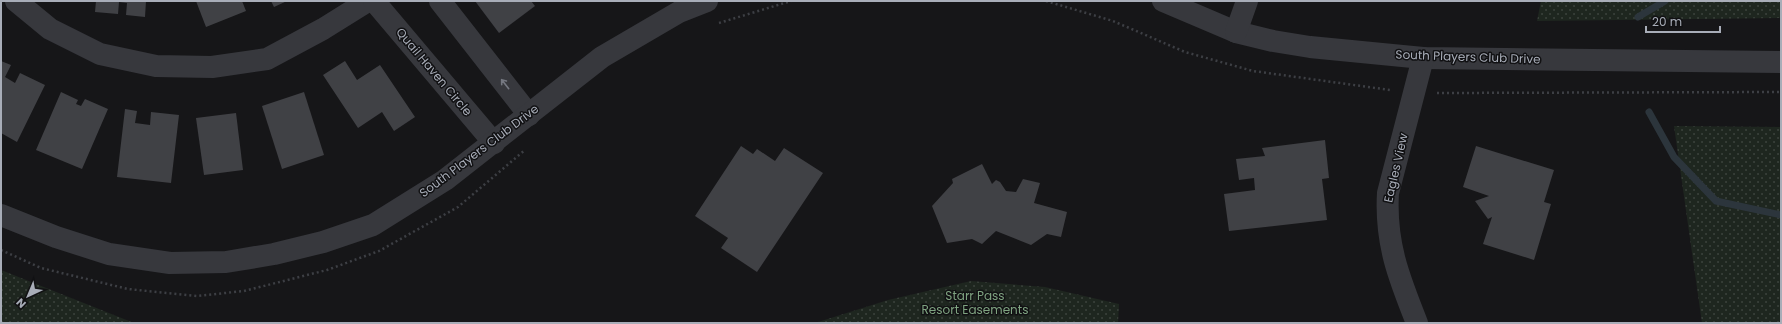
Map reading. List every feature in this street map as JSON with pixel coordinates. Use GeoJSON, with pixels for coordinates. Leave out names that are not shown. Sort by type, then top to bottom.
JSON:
{"type":"FeatureCollection","features":[{"type":"Feature","properties":{"kind":"street"},"geometry":{"type":"LineString","coordinates":[[16,1],[50,29],[100,54],[156,66],[212,67],[267,59],[323,30],[368,1]]}},
{"type":"Feature","properties":{"kind":"street","name":"Quail Haven Circle"},"geometry":{"type":"LineString","coordinates":[[374,1],[494,143]]}},
{"type":"Feature","properties":{"kind":"street"},"geometry":{"type":"LineString","coordinates":[[440,1],[529,115]]}},
{"type":"Feature","properties":{"kind":"street","name":"South Players Club Drive"},"geometry":{"type":"LineString","coordinates":[[1,215],[56,238],[109,254],[170,263],[226,262],[281,252],[323,242],[373,225],[445,180],[602,57],[678,12],[707,1]]}},
{"type":"Feature","properties":{"kind":"street","name":"South Players Club Drive"},"geometry":{"type":"LineString","coordinates":[[1163,1],[1236,32],[1273,42],[1310,48],[1423,58],[1781,62]]}},
{"type":"Feature","properties":{"kind":"street"},"geometry":{"type":"LineString","coordinates":[[1236,32],[1247,1]]}},
{"type":"Feature","properties":{"kind":"street","name":"Eagles View"},"geometry":{"type":"LineString","coordinates":[[1417,323],[1392,255],[1386,215],[1388,193],[1423,58]]}},
{"type":"Feature","properties":{"kind":"path"},"geometry":{"type":"LineString","coordinates":[[1046,1],[1113,21],[1185,52],[1253,71],[1378,89]]}},
{"type":"Feature","properties":{"kind":"path"},"geometry":{"type":"LineString","coordinates":[[1433,93],[1781,92]]}},
{"type":"Feature","properties":{"kind":"path"},"geometry":{"type":"LineString","coordinates":[[1,250],[41,268],[128,289],[197,296],[244,291]]}},
{"type":"Feature","properties":{"kind":"green space"},"geometry":{"type":"Polygon","coordinates":[[[1541,1],[1781,1],[1781,18],[1537,21],[1541,1]]]}},
{"type":"Feature","properties":{"kind":"green space"},"geometry":{"type":"Polygon","coordinates":[[[1674,126],[1781,127],[1781,323],[1702,323],[1674,126]]]}},
{"type":"Feature","properties":{"kind":"green space"},"geometry":{"type":"Polygon","coordinates":[[[1,270],[134,323],[1,323],[1,270]]]}},
{"type":"Feature","properties":{"kind":"green space","name":"Starr Pass Resort Easements"},"geometry":{"type":"Polygon","coordinates":[[[971,281],[1045,287],[1119,304],[1118,323],[815,323],[888,300],[971,281]]]}},
{"type":"Feature","properties":{"kind":"building"},"geometry":{"type":"Polygon","coordinates":[[[96,1],[146,1],[145,17],[126,15],[127,3],[119,2],[118,14],[95,12],[96,1]]]}},
{"type":"Feature","properties":{"kind":"building"},"geometry":{"type":"Polygon","coordinates":[[[196,1],[242,1],[246,11],[206,27],[196,1]]]}},
{"type":"Feature","properties":{"kind":"building"},"geometry":{"type":"Polygon","coordinates":[[[271,1],[287,1],[274,7],[271,1]]]}},
{"type":"Feature","properties":{"kind":"building"},"geometry":{"type":"Polygon","coordinates":[[[475,1],[531,1],[535,6],[499,33],[475,1]]]}},
{"type":"Feature","properties":{"kind":"building"},"geometry":{"type":"Polygon","coordinates":[[[1,61],[11,65],[5,77],[15,83],[20,73],[45,85],[17,142],[1,133],[1,61]]]}},
{"type":"Feature","properties":{"kind":"building"},"geometry":{"type":"Polygon","coordinates":[[[345,61],[357,80],[380,65],[415,117],[394,131],[382,112],[358,128],[323,75],[345,61]]]}},
{"type":"Feature","properties":{"kind":"building"},"geometry":{"type":"Polygon","coordinates":[[[61,92],[78,100],[76,104],[81,106],[85,99],[108,109],[82,169],[36,150],[61,92]]]}},
{"type":"Feature","properties":{"kind":"building"},"geometry":{"type":"Polygon","coordinates":[[[304,92],[324,155],[282,169],[262,106],[304,92]]]}},
{"type":"Feature","properties":{"kind":"building"},"geometry":{"type":"Polygon","coordinates":[[[125,109],[137,111],[135,123],[150,125],[151,112],[179,115],[171,183],[117,177],[125,109]]]}},
{"type":"Feature","properties":{"kind":"building"},"geometry":{"type":"Polygon","coordinates":[[[236,113],[243,170],[204,175],[196,118],[236,113]]]}},
{"type":"Feature","properties":{"kind":"building"},"geometry":{"type":"Polygon","coordinates":[[[1325,140],[1329,178],[1322,179],[1327,220],[1229,231],[1224,194],[1255,190],[1254,178],[1239,180],[1236,159],[1265,156],[1262,148],[1325,140]]]}},
{"type":"Feature","properties":{"kind":"building"},"geometry":{"type":"Polygon","coordinates":[[[741,146],[753,154],[757,149],[775,161],[784,148],[823,173],[757,272],[721,248],[728,238],[695,216],[741,146]]]}},
{"type":"Feature","properties":{"kind":"building"},"geometry":{"type":"Polygon","coordinates":[[[1476,146],[1554,170],[1544,202],[1551,204],[1534,260],[1483,244],[1492,217],[1488,219],[1475,201],[1489,196],[1463,187],[1476,146]]]}},
{"type":"Feature","properties":{"kind":"building"},"geometry":{"type":"Polygon","coordinates":[[[982,164],[992,184],[996,180],[1000,182],[1006,191],[1016,192],[1023,179],[1040,183],[1034,203],[1067,212],[1061,237],[1047,234],[1031,245],[996,231],[982,244],[972,239],[947,243],[932,206],[953,183],[952,179],[982,164]]]}},
{"type":"Feature","properties":{"kind":"waterway"},"geometry":{"type":"LineString","coordinates":[[1638,17],[1665,1]]}},
{"type":"Feature","properties":{"kind":"waterway"},"geometry":{"type":"LineString","coordinates":[[1649,112],[1674,157],[1716,201],[1781,215]]}}]}
